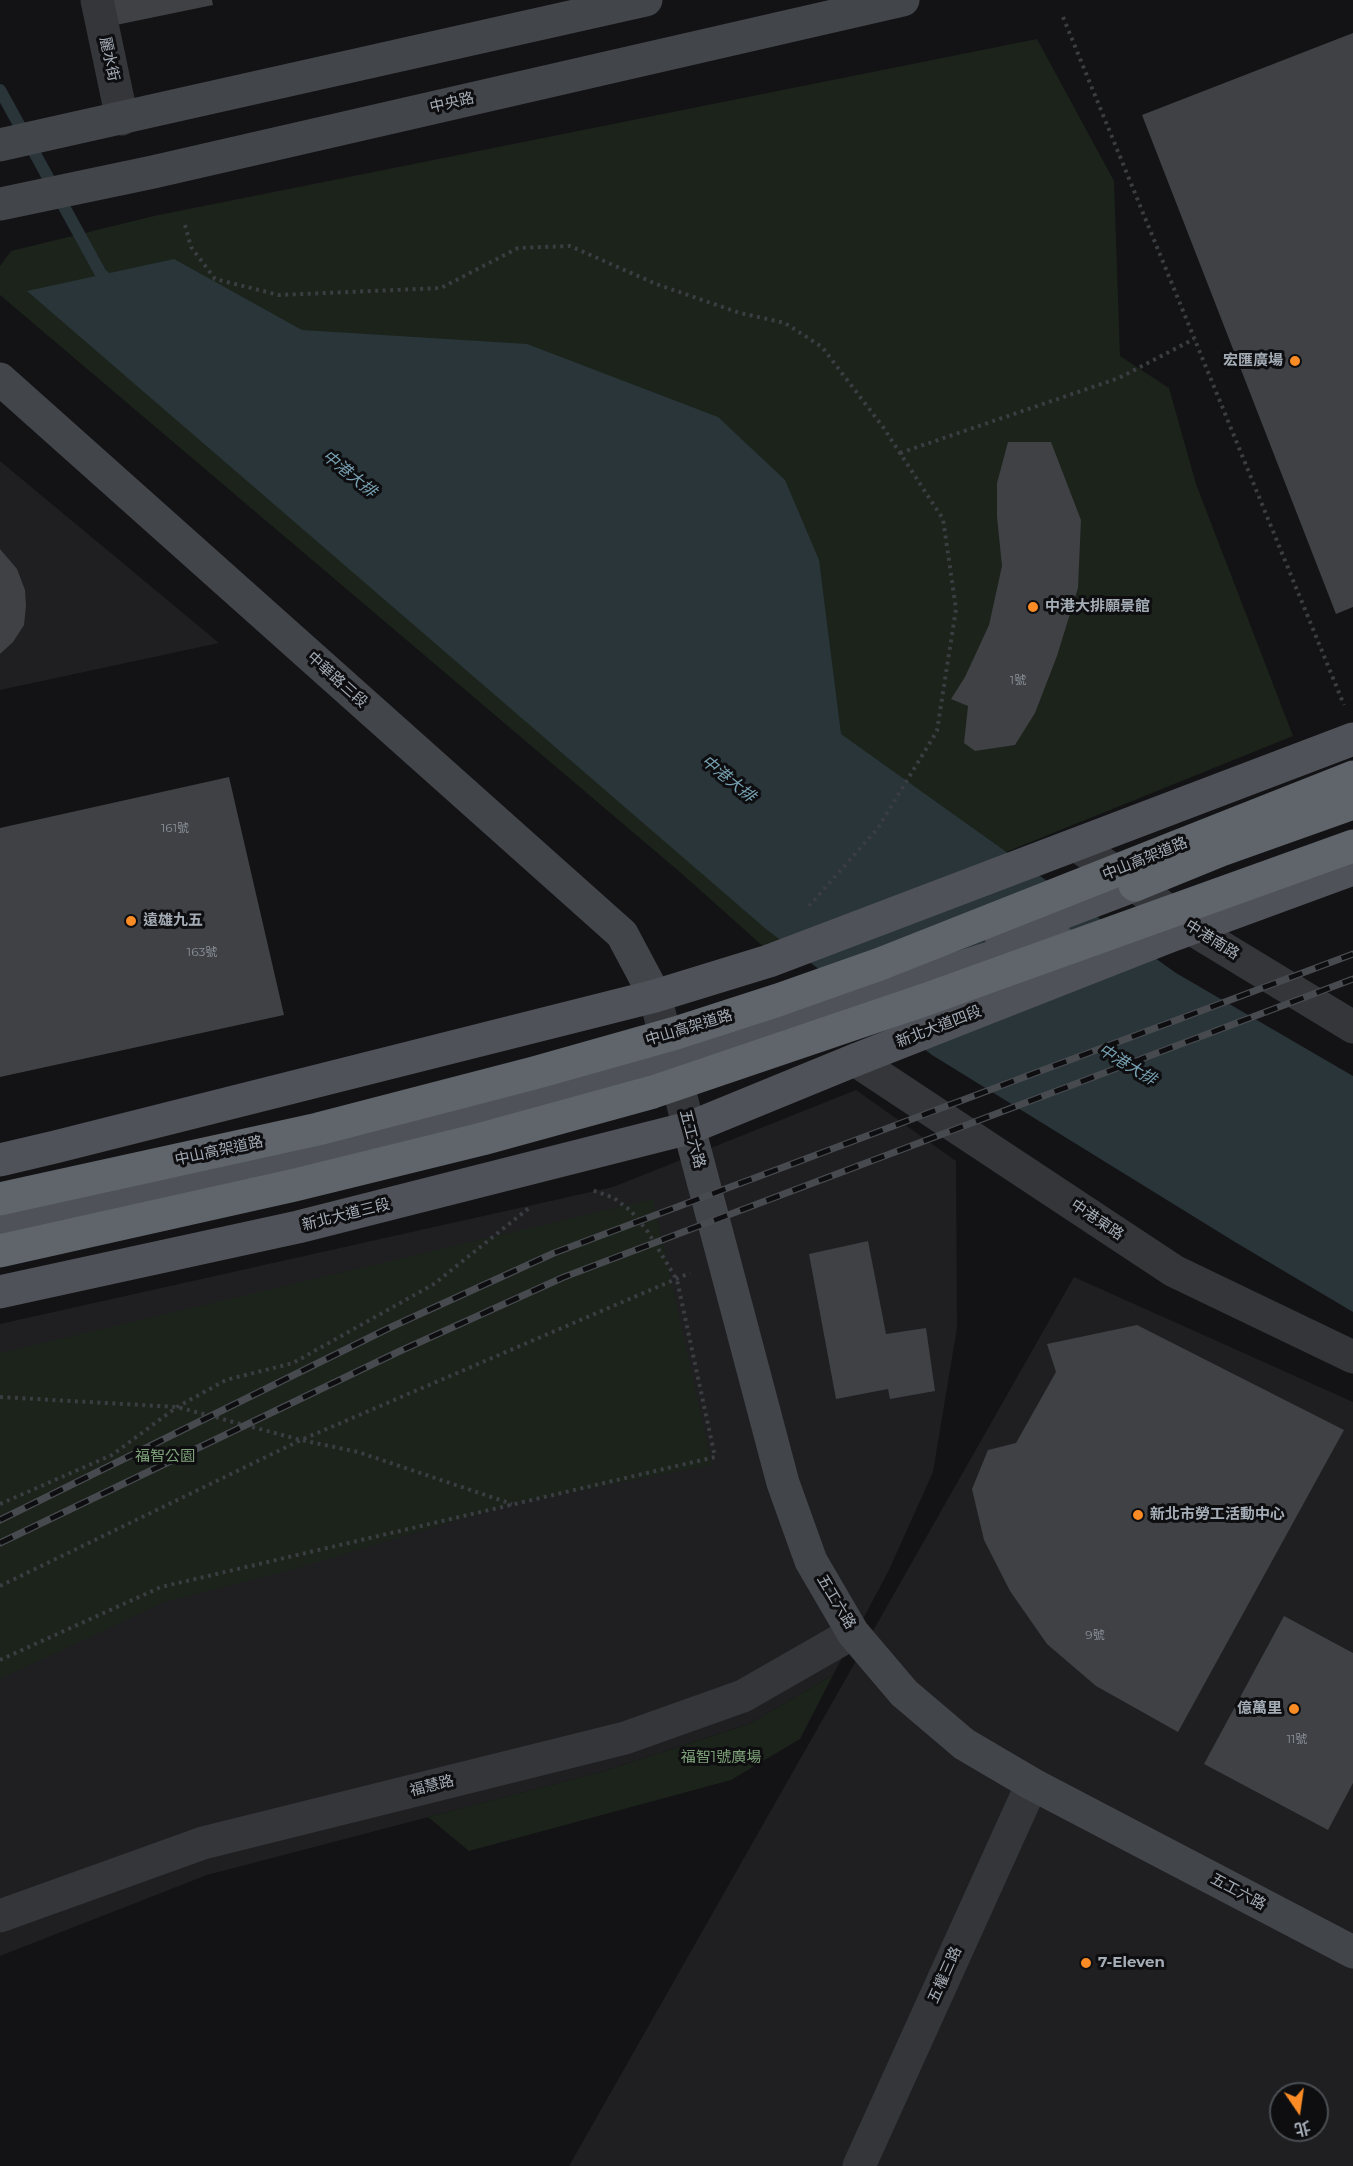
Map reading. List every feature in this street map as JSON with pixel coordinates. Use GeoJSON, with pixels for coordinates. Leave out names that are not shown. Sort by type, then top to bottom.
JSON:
{"type":"FeatureCollection","features":[{"type":"Feature","properties":{"kind":"highway","name":"中山高架道路"},"geometry":{"type":"LineString","coordinates":[[0,1199],[318,1129],[534,1073],[675,1033],[880,964],[1353,777]]}},
{"type":"Feature","properties":{"kind":"highway"},"geometry":{"type":"LineString","coordinates":[[1135,885],[1221,850],[1353,803]]}},
{"type":"Feature","properties":{"kind":"highway"},"geometry":{"type":"LineString","coordinates":[[0,1251],[295,1185],[482,1139],[653,1092],[938,995],[1353,846]]}},
{"type":"Feature","properties":{"kind":"main road","name":"新北大道四段"},"geometry":{"type":"LineString","coordinates":[[655,996],[769,961],[1069,850],[1353,740]]}},
{"type":"Feature","properties":{"kind":"main road","name":"新北大道四段"},"geometry":{"type":"LineString","coordinates":[[821,1005],[1012,898],[1069,850]]}},
{"type":"Feature","properties":{"kind":"main road","name":"新北大道四段"},"geometry":{"type":"LineString","coordinates":[[689,1128],[1178,931],[1353,869]]}},
{"type":"Feature","properties":{"kind":"main road","name":"新北大道四段"},"geometry":{"type":"LineString","coordinates":[[736,1039],[1135,885]]}},
{"type":"Feature","properties":{"kind":"main road","name":"新北大道四段"},"geometry":{"type":"LineString","coordinates":[[672,1059],[1031,945],[1178,931]]}},
{"type":"Feature","properties":{"kind":"main road"},"geometry":{"type":"LineString","coordinates":[[0,1160],[655,996]]}},
{"type":"Feature","properties":{"kind":"main road"},"geometry":{"type":"LineString","coordinates":[[0,1221],[434,1124],[672,1059]]}},
{"type":"Feature","properties":{"kind":"main road","name":"新北大道三段"},"geometry":{"type":"LineString","coordinates":[[0,1292],[298,1227],[689,1128]]}},
{"type":"Feature","properties":{"kind":"street","name":"麗水街"},"geometry":{"type":"LineString","coordinates":[[97,0],[114,121]]}},
{"type":"Feature","properties":{"kind":"street"},"geometry":{"type":"LineString","coordinates":[[0,145],[646,0]]}},
{"type":"Feature","properties":{"kind":"street","name":"中央路"},"geometry":{"type":"LineString","coordinates":[[0,204],[153,172],[903,0]]}},
{"type":"Feature","properties":{"kind":"street","name":"中華路三段"},"geometry":{"type":"LineString","coordinates":[[0,379],[622,934],[655,996]]}},
{"type":"Feature","properties":{"kind":"street","name":"中港南路"},"geometry":{"type":"LineString","coordinates":[[1069,850],[1135,885],[1178,931],[1353,1027]]}},
{"type":"Feature","properties":{"kind":"street","name":"五工六路"},"geometry":{"type":"LineString","coordinates":[[655,996],[783,1483],[812,1561],[853,1633],[904,1693],[964,1744],[1032,1784],[1353,1952]]}},
{"type":"Feature","properties":{"kind":"street","name":"中港東路"},"geometry":{"type":"LineString","coordinates":[[855,1060],[1174,1271],[1353,1357]]}},
{"type":"Feature","properties":{"kind":"street","name":"福慧路"},"geometry":{"type":"LineString","coordinates":[[0,1916],[203,1843],[625,1738],[743,1696],[853,1633]]}},
{"type":"Feature","properties":{"kind":"street","name":"五權三路"},"geometry":{"type":"LineString","coordinates":[[859,2166],[1032,1784]]}},
{"type":"Feature","properties":{"kind":"path"},"geometry":{"type":"LineString","coordinates":[[1063,17],[1346,708]]}},
{"type":"Feature","properties":{"kind":"path"},"geometry":{"type":"LineString","coordinates":[[185,225],[191,247],[215,279],[279,294],[441,288],[518,248],[570,246],[656,284],[740,313],[785,323],[822,347],[883,426],[943,519],[956,609],[937,731],[878,828],[805,911]]}},
{"type":"Feature","properties":{"kind":"path"},"geometry":{"type":"LineString","coordinates":[[900,453],[1119,378],[1194,339]]}},
{"type":"Feature","properties":{"kind":"path"},"geometry":{"type":"LineString","coordinates":[[0,1660],[161,1587],[715,1457],[677,1280],[648,1232],[631,1211],[614,1198],[588,1189]]}},
{"type":"Feature","properties":{"kind":"path"},"geometry":{"type":"LineString","coordinates":[[0,1504],[112,1455],[177,1407],[226,1380],[293,1363],[434,1284],[536,1202]]}},
{"type":"Feature","properties":{"kind":"path"},"geometry":{"type":"LineString","coordinates":[[0,1586],[301,1440],[677,1280],[723,1257]]}},
{"type":"Feature","properties":{"kind":"path"},"geometry":{"type":"LineString","coordinates":[[0,1397],[177,1407],[301,1440],[358,1452],[512,1504]]}},
{"type":"Feature","properties":{"kind":"shaded area"},"geometry":{"type":"Polygon","coordinates":[[[0,461],[219,643],[0,690],[0,461]]]}},
{"type":"Feature","properties":{"kind":"shaded area"},"geometry":{"type":"Polygon","coordinates":[[[856,1090],[956,1161],[957,1328],[933,1472],[888,1572],[833,1675],[749,1724],[601,1772],[207,1875],[0,1956],[0,1324],[613,1187],[856,1090]]]}},
{"type":"Feature","properties":{"kind":"shaded area"},"geometry":{"type":"Polygon","coordinates":[[[1074,1277],[1353,1402],[1353,2166],[569,2166],[1074,1277]]]}},
{"type":"Feature","properties":{"kind":"green space"},"geometry":{"type":"Polygon","coordinates":[[[1037,39],[1114,181],[1120,356],[1169,388],[1196,484],[1293,736],[766,949],[681,873],[0,295],[0,266],[11,251],[154,216],[1037,39]]]}},
{"type":"Feature","properties":{"kind":"green space","name":"福智公園"},"geometry":{"type":"Polygon","coordinates":[[[653,1199],[712,1465],[512,1504],[291,1570],[165,1602],[0,1679],[0,1353],[653,1199]]]}},
{"type":"Feature","properties":{"kind":"green space","name":"福智1號廣場"},"geometry":{"type":"Polygon","coordinates":[[[833,1675],[800,1739],[731,1780],[469,1851],[428,1817],[601,1772],[749,1724],[833,1675]]]}},
{"type":"Feature","properties":{"kind":"water"},"geometry":{"type":"Polygon","coordinates":[[[174,259],[302,330],[527,344],[718,417],[785,480],[819,560],[841,734],[1176,973],[1353,1076],[1353,1312],[932,1055],[766,929],[27,291],[174,259]]]}},
{"type":"Feature","properties":{"kind":"building"},"geometry":{"type":"Polygon","coordinates":[[[111,0],[212,0],[213,5],[116,25],[111,0]]]}},
{"type":"Feature","properties":{"kind":"building","name":"宏匯廣場"},"geometry":{"type":"Polygon","coordinates":[[[1353,33],[1353,607],[1336,614],[1142,115],[1353,33]]]}},
{"type":"Feature","properties":{"kind":"building","name":"中港大排願景館"},"geometry":{"type":"Polygon","coordinates":[[[1008,442],[1051,442],[1081,520],[1078,588],[1057,656],[1035,713],[1015,745],[975,751],[964,743],[968,706],[951,699],[965,677],[989,625],[1002,566],[997,517],[997,483],[1008,442]]]}},
{"type":"Feature","properties":{"kind":"building"},"geometry":{"type":"Polygon","coordinates":[[[0,549],[17,569],[25,590],[26,606],[24,625],[13,642],[0,654],[0,549]]]}},
{"type":"Feature","properties":{"kind":"building","name":"遠雄九五"},"geometry":{"type":"Polygon","coordinates":[[[229,777],[284,1015],[0,1077],[0,828],[229,777]]]}},
{"type":"Feature","properties":{"kind":"building"},"geometry":{"type":"Polygon","coordinates":[[[868,1241],[886,1334],[926,1328],[935,1391],[890,1399],[888,1389],[836,1399],[809,1254],[868,1241]]]}},
{"type":"Feature","properties":{"kind":"building","name":"新北市勞工活動中心"},"geometry":{"type":"Polygon","coordinates":[[[1137,1325],[1344,1430],[1178,1732],[1096,1686],[1047,1644],[1010,1591],[984,1540],[972,1489],[988,1450],[1016,1443],[1056,1372],[1047,1344],[1137,1325]]]}},
{"type":"Feature","properties":{"kind":"building","name":"億萬里"},"geometry":{"type":"Polygon","coordinates":[[[1284,1616],[1353,1653],[1353,1783],[1328,1830],[1204,1764],[1284,1616]]]}},
{"type":"Feature","properties":{"kind":"waterway","name":"中港大排"},"geometry":{"type":"LineString","coordinates":[[0,90],[101,274],[112,283]]}},
{"type":"Feature","properties":{"kind":"railway"},"geometry":{"type":"LineString","coordinates":[[0,1520],[389,1328],[554,1253],[1353,954]]}},
{"type":"Feature","properties":{"kind":"railway"},"geometry":{"type":"LineString","coordinates":[[0,1543],[400,1351],[564,1277],[1353,979]]}},
{"type":"Feature","properties":{"kind":"place","name":"宏匯廣場"},"geometry":{"type":"Point","coordinates":[1295,361]}},
{"type":"Feature","properties":{"kind":"place","name":"中港大排願景館"},"geometry":{"type":"Point","coordinates":[1033,607]}},
{"type":"Feature","properties":{"kind":"place","name":"遠雄九五"},"geometry":{"type":"Point","coordinates":[131,921]}},
{"type":"Feature","properties":{"kind":"place","name":"新北市勞工活動中心"},"geometry":{"type":"Point","coordinates":[1138,1515]}},
{"type":"Feature","properties":{"kind":"place","name":"億萬里"},"geometry":{"type":"Point","coordinates":[1294,1709]}},
{"type":"Feature","properties":{"kind":"place","name":"7-Eleven"},"geometry":{"type":"Point","coordinates":[1086,1963]}}]}
